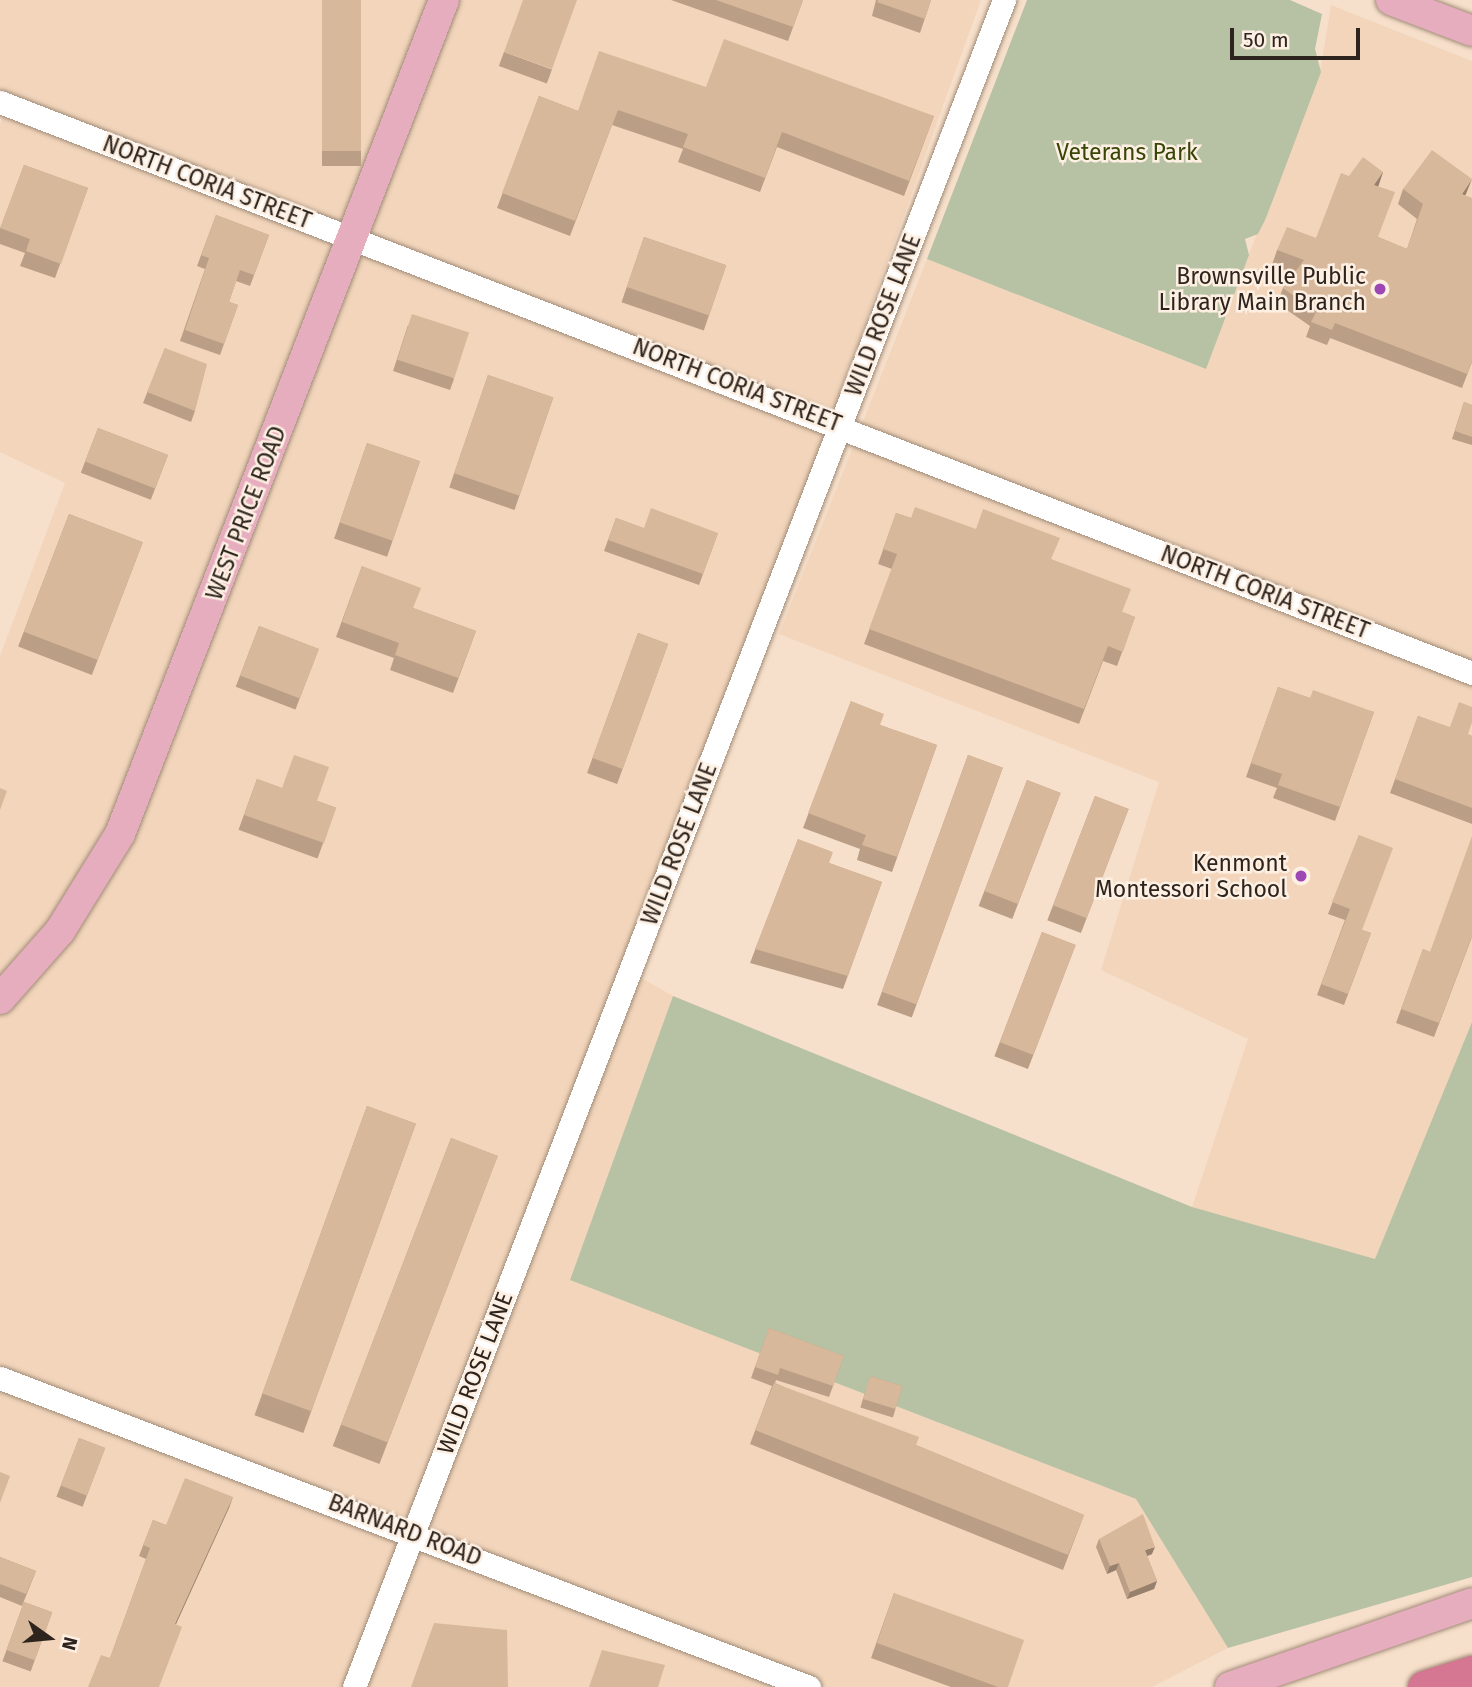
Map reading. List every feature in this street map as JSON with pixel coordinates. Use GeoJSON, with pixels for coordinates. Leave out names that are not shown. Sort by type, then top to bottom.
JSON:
{"type":"FeatureCollection","features":[{"type":"Feature","properties":{"kind":"highway"},"geometry":{"type":"LineString","coordinates":[[1424,1687],[1472,1672]]}},
{"type":"Feature","properties":{"kind":"main road","name":"WEST PRICE ROAD"},"geometry":{"type":"LineString","coordinates":[[0,999],[60,931],[120,834],[444,0]]}},
{"type":"Feature","properties":{"kind":"main road"},"geometry":{"type":"LineString","coordinates":[[1391,0],[1472,31]]}},
{"type":"Feature","properties":{"kind":"main road"},"geometry":{"type":"LineString","coordinates":[[1230,1687],[1472,1603]]}},
{"type":"Feature","properties":{"kind":"street","name":"WILD ROSE LANE"},"geometry":{"type":"LineString","coordinates":[[354,1687],[1004,0]]}},
{"type":"Feature","properties":{"kind":"street","name":"NORTH CORIA STREET"},"geometry":{"type":"LineString","coordinates":[[0,102],[841,425],[1472,673]]}},
{"type":"Feature","properties":{"kind":"street","name":"BARNARD ROAD"},"geometry":{"type":"LineString","coordinates":[[0,1378],[414,1533],[809,1687]]}},
{"type":"Feature","properties":{"kind":"shaded area"},"geometry":{"type":"Polygon","coordinates":[[[0,0],[981,0],[821,446],[622,967],[673,996],[570,1280],[1136,1499],[1228,1648],[1152,1687],[0,1687],[0,656],[65,483],[0,452],[0,125],[11,94],[0,90],[0,0]]]}},
{"type":"Feature","properties":{"kind":"shaded area"},"geometry":{"type":"Polygon","coordinates":[[[1331,5],[1472,61],[1472,1022],[1371,1270],[1192,1207],[1248,1039],[1101,970],[1159,782],[779,634],[927,259],[1205,369],[1321,66],[1331,5]]]}},
{"type":"Feature","properties":{"kind":"green space","name":"Veterans Park"},"geometry":{"type":"Polygon","coordinates":[[[1027,0],[1290,0],[1322,14],[1315,49],[1321,72],[1266,218],[1258,234],[1245,239],[1249,255],[1206,369],[927,259],[1027,0]]]}},
{"type":"Feature","properties":{"kind":"green space"},"geometry":{"type":"Polygon","coordinates":[[[673,996],[1192,1207],[1375,1259],[1472,1022],[1472,1577],[1228,1648],[1136,1499],[570,1280],[673,996]]]}},
{"type":"Feature","properties":{"kind":"building"},"geometry":{"type":"Polygon","coordinates":[[[322,0],[361,0],[361,151],[322,151],[322,0]]]}},
{"type":"Feature","properties":{"kind":"building"},"geometry":{"type":"Polygon","coordinates":[[[523,0],[577,0],[552,69],[504,52],[523,0]]]}},
{"type":"Feature","properties":{"kind":"building"},"geometry":{"type":"Polygon","coordinates":[[[716,0],[803,0],[793,27],[716,0]]]}},
{"type":"Feature","properties":{"kind":"building"},"geometry":{"type":"Polygon","coordinates":[[[931,0],[925,19],[877,2],[931,0]]]}},
{"type":"Feature","properties":{"kind":"building"},"geometry":{"type":"Polygon","coordinates":[[[724,39],[934,116],[909,181],[782,132],[765,178],[683,147],[688,134],[618,110],[575,221],[502,193],[539,96],[578,111],[599,51],[706,87],[724,39]]]}},
{"type":"Feature","properties":{"kind":"building","name":"Brownsville Public Library Main Branch"},"geometry":{"type":"Polygon","coordinates":[[[1432,150],[1472,179],[1462,194],[1472,198],[1472,361],[1467,374],[1335,323],[1332,330],[1311,322],[1316,312],[1283,288],[1304,260],[1277,250],[1287,227],[1316,238],[1341,173],[1349,176],[1363,157],[1383,172],[1374,185],[1395,192],[1378,237],[1407,249],[1423,204],[1403,189],[1432,150]]]}},
{"type":"Feature","properties":{"kind":"building"},"geometry":{"type":"Polygon","coordinates":[[[24,165],[88,188],[61,264],[26,251],[30,239],[0,228],[24,165]]]}},
{"type":"Feature","properties":{"kind":"building"},"geometry":{"type":"Polygon","coordinates":[[[216,215],[269,235],[254,275],[240,270],[229,302],[238,305],[224,344],[185,330],[209,258],[201,255],[216,215]]]}},
{"type":"Feature","properties":{"kind":"building"},"geometry":{"type":"Polygon","coordinates":[[[644,237],[726,265],[709,315],[627,287],[644,237]]]}},
{"type":"Feature","properties":{"kind":"building"},"geometry":{"type":"Polygon","coordinates":[[[412,314],[469,333],[454,378],[397,360],[412,314]]]}},
{"type":"Feature","properties":{"kind":"building"},"geometry":{"type":"Polygon","coordinates":[[[165,348],[207,364],[195,411],[147,392],[165,348]]]}},
{"type":"Feature","properties":{"kind":"building"},"geometry":{"type":"Polygon","coordinates":[[[488,375],[553,397],[519,496],[454,473],[488,375]]]}},
{"type":"Feature","properties":{"kind":"building"},"geometry":{"type":"Polygon","coordinates":[[[1464,402],[1472,405],[1472,437],[1455,431],[1464,402]]]}},
{"type":"Feature","properties":{"kind":"building"},"geometry":{"type":"Polygon","coordinates":[[[98,428],[168,455],[155,488],[85,462],[98,428]]]}},
{"type":"Feature","properties":{"kind":"building"},"geometry":{"type":"Polygon","coordinates":[[[367,443],[420,461],[393,541],[340,522],[367,443]]]}},
{"type":"Feature","properties":{"kind":"building"},"geometry":{"type":"Polygon","coordinates":[[[915,507],[976,529],[983,509],[1060,538],[1051,559],[1131,589],[1122,612],[1135,617],[1123,652],[1108,646],[1084,709],[869,629],[897,554],[883,549],[896,513],[911,518],[915,507]]]}},
{"type":"Feature","properties":{"kind":"building"},"geometry":{"type":"Polygon","coordinates":[[[651,508],[718,533],[703,574],[608,540],[616,518],[644,528],[651,508]]]}},
{"type":"Feature","properties":{"kind":"building"},"geometry":{"type":"Polygon","coordinates":[[[69,514],[143,542],[98,660],[24,632],[69,514]]]}},
{"type":"Feature","properties":{"kind":"building"},"geometry":{"type":"Polygon","coordinates":[[[362,566],[421,588],[413,608],[476,631],[458,678],[395,655],[399,643],[342,622],[362,566]]]}},
{"type":"Feature","properties":{"kind":"building"},"geometry":{"type":"Polygon","coordinates":[[[259,626],[319,649],[300,698],[240,675],[259,626]]]}},
{"type":"Feature","properties":{"kind":"building"},"geometry":{"type":"Polygon","coordinates":[[[638,633],[668,644],[623,769],[593,758],[638,633]]]}},
{"type":"Feature","properties":{"kind":"building"},"geometry":{"type":"Polygon","coordinates":[[[1278,687],[1310,698],[1313,690],[1374,712],[1340,807],[1278,785],[1282,774],[1251,763],[1278,687]]]}},
{"type":"Feature","properties":{"kind":"building"},"geometry":{"type":"Polygon","coordinates":[[[851,701],[884,714],[880,725],[937,745],[897,857],[862,845],[866,835],[808,813],[851,701]]]}},
{"type":"Feature","properties":{"kind":"building"},"geometry":{"type":"Polygon","coordinates":[[[1459,702],[1472,707],[1472,722],[1468,734],[1472,736],[1472,808],[1395,779],[1418,716],[1450,727],[1459,702]]]}},
{"type":"Feature","properties":{"kind":"building"},"geometry":{"type":"Polygon","coordinates":[[[294,755],[329,767],[317,801],[336,808],[324,843],[244,815],[257,779],[282,788],[294,755]]]}},
{"type":"Feature","properties":{"kind":"building"},"geometry":{"type":"Polygon","coordinates":[[[968,755],[1003,768],[917,1004],[882,992],[968,755]]]}},
{"type":"Feature","properties":{"kind":"building"},"geometry":{"type":"Polygon","coordinates":[[[1027,780],[1061,793],[1018,904],[984,891],[1027,780]]]}},
{"type":"Feature","properties":{"kind":"building"},"geometry":{"type":"Polygon","coordinates":[[[0,788],[7,791],[0,810],[0,788]]]}},
{"type":"Feature","properties":{"kind":"building"},"geometry":{"type":"Polygon","coordinates":[[[1095,796],[1129,809],[1087,918],[1053,905],[1095,796]]]}},
{"type":"Feature","properties":{"kind":"building"},"geometry":{"type":"Polygon","coordinates":[[[1359,835],[1393,848],[1362,930],[1371,933],[1348,994],[1321,984],[1350,909],[1332,902],[1359,835]]]}},
{"type":"Feature","properties":{"kind":"building"},"geometry":{"type":"Polygon","coordinates":[[[1472,836],[1472,936],[1439,1023],[1401,1009],[1423,949],[1430,952],[1472,836]]]}},
{"type":"Feature","properties":{"kind":"building"},"geometry":{"type":"Polygon","coordinates":[[[798,839],[833,852],[829,863],[882,882],[848,976],[755,949],[798,839]]]}},
{"type":"Feature","properties":{"kind":"building"},"geometry":{"type":"Polygon","coordinates":[[[1042,932],[1076,945],[1033,1055],[1000,1042],[1042,932]]]}},
{"type":"Feature","properties":{"kind":"building"},"geometry":{"type":"Polygon","coordinates":[[[367,1106],[416,1124],[311,1411],[262,1394],[367,1106]]]}},
{"type":"Feature","properties":{"kind":"building"},"geometry":{"type":"Polygon","coordinates":[[[451,1138],[498,1156],[388,1443],[341,1425],[451,1138]]]}},
{"type":"Feature","properties":{"kind":"building"},"geometry":{"type":"Polygon","coordinates":[[[769,1328],[844,1356],[833,1386],[780,1368],[778,1375],[755,1367],[769,1328]]]}},
{"type":"Feature","properties":{"kind":"building"},"geometry":{"type":"Polygon","coordinates":[[[870,1376],[903,1386],[895,1409],[863,1399],[870,1376]]]}},
{"type":"Feature","properties":{"kind":"building"},"geometry":{"type":"Polygon","coordinates":[[[774,1383],[919,1437],[916,1445],[1084,1515],[1068,1555],[755,1430],[774,1383]]]}},
{"type":"Feature","properties":{"kind":"building"},"geometry":{"type":"Polygon","coordinates":[[[79,1438],[105,1448],[87,1496],[61,1486],[79,1438]]]}},
{"type":"Feature","properties":{"kind":"building"},"geometry":{"type":"Polygon","coordinates":[[[0,1472],[10,1476],[0,1503],[0,1472]]]}},
{"type":"Feature","properties":{"kind":"building"},"geometry":{"type":"Polygon","coordinates":[[[185,1478],[233,1497],[175,1624],[182,1627],[159,1687],[88,1687],[101,1655],[110,1658],[150,1548],[143,1545],[153,1520],[166,1525],[185,1478]]]}},
{"type":"Feature","properties":{"kind":"building"},"geometry":{"type":"Polygon","coordinates":[[[1143,1514],[1155,1547],[1145,1550],[1157,1581],[1130,1592],[1119,1563],[1110,1566],[1099,1539],[1143,1514]]]}},
{"type":"Feature","properties":{"kind":"building"},"geometry":{"type":"Polygon","coordinates":[[[0,1557],[36,1571],[26,1594],[0,1584],[0,1557]]]}},
{"type":"Feature","properties":{"kind":"building"},"geometry":{"type":"Polygon","coordinates":[[[894,1593],[1024,1640],[1008,1687],[998,1687],[877,1643],[894,1593]]]}},
{"type":"Feature","properties":{"kind":"building"},"geometry":{"type":"Polygon","coordinates":[[[24,1602],[52,1612],[35,1660],[7,1650],[24,1602]]]}},
{"type":"Feature","properties":{"kind":"building"},"geometry":{"type":"Polygon","coordinates":[[[434,1623],[507,1630],[508,1687],[411,1687],[434,1623]]]}},
{"type":"Feature","properties":{"kind":"building"},"geometry":{"type":"Polygon","coordinates":[[[602,1650],[665,1665],[658,1687],[589,1687],[602,1650]]]}},
{"type":"Feature","properties":{"kind":"place","name":"Brownsville Public Library Main Branch"},"geometry":{"type":"Point","coordinates":[1380,289]}},
{"type":"Feature","properties":{"kind":"place","name":"Kenmont Montessori School"},"geometry":{"type":"Point","coordinates":[1301,876]}}]}
